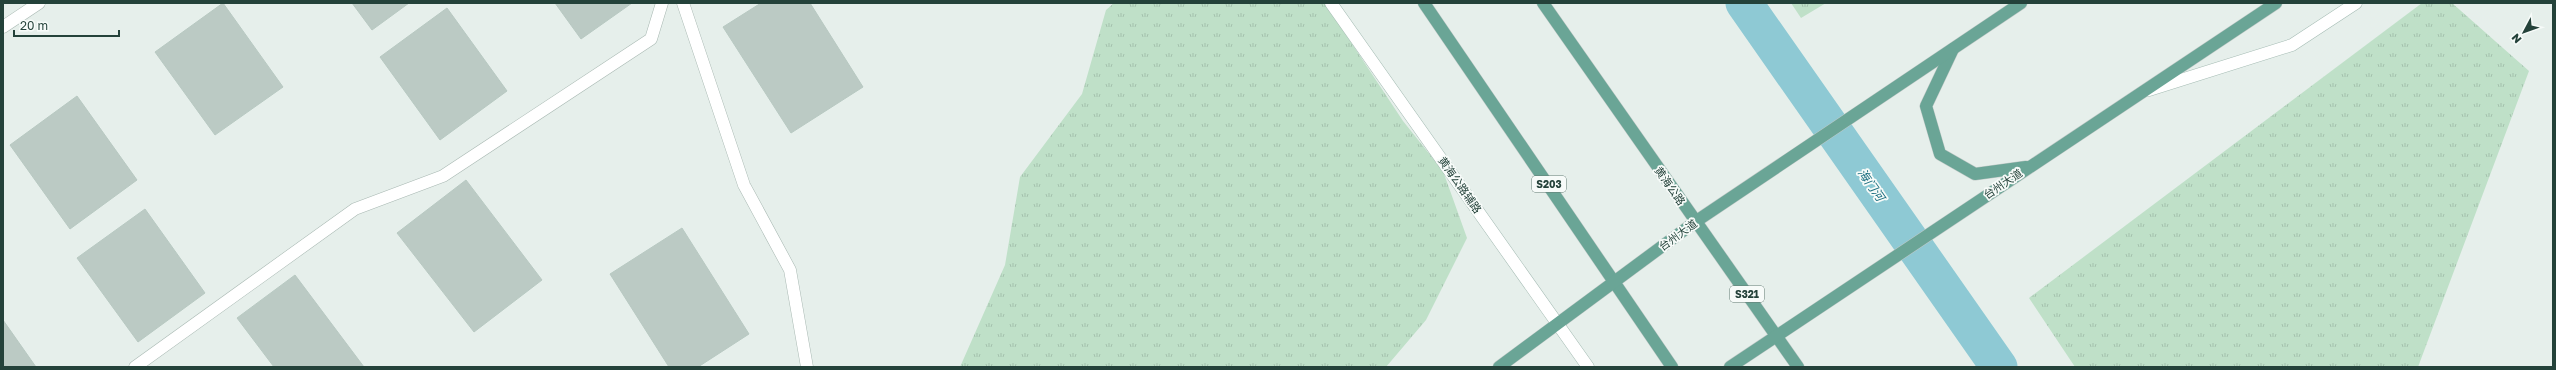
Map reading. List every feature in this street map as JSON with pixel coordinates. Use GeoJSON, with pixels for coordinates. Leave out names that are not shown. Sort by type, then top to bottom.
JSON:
{"type":"FeatureCollection","features":[{"type":"Feature","properties":{"kind":"main road","name":"S203"},"geometry":{"type":"LineString","coordinates":[[1424,3],[1615,280],[1672,367]]}},
{"type":"Feature","properties":{"kind":"main road","name":"黄海公路"},"geometry":{"type":"LineString","coordinates":[[1543,3],[1798,367]]}},
{"type":"Feature","properties":{"kind":"main road","name":"台州大道"},"geometry":{"type":"LineString","coordinates":[[1499,367],[1695,222],[2021,3]]}},
{"type":"Feature","properties":{"kind":"main road","name":"台州大道"},"geometry":{"type":"LineString","coordinates":[[1730,367],[2029,166],[2276,3]]}},
{"type":"Feature","properties":{"kind":"main road"},"geometry":{"type":"LineString","coordinates":[[1953,48],[1926,106],[1940,154],[1975,174],[2029,166]]}},
{"type":"Feature","properties":{"kind":"street"},"geometry":{"type":"LineString","coordinates":[[3,27],[39,3]]}},
{"type":"Feature","properties":{"kind":"street"},"geometry":{"type":"LineString","coordinates":[[135,367],[355,209],[443,176],[651,39],[662,3]]}},
{"type":"Feature","properties":{"kind":"street"},"geometry":{"type":"LineString","coordinates":[[683,3],[744,185],[790,270],[807,367]]}},
{"type":"Feature","properties":{"kind":"street","name":"黄海公路辅路"},"geometry":{"type":"LineString","coordinates":[[1331,3],[1588,367]]}},
{"type":"Feature","properties":{"kind":"street"},"geometry":{"type":"LineString","coordinates":[[2142,92],[2292,45],[2356,3]]}},
{"type":"Feature","properties":{"kind":"green space"},"geometry":{"type":"Polygon","coordinates":[[[1114,3],[1325,3],[1403,121],[1443,171],[1467,238],[1426,320],[1386,367],[960,367],[1005,265],[1020,177],[1082,94],[1106,10],[1114,3]]]}},
{"type":"Feature","properties":{"kind":"green space"},"geometry":{"type":"Polygon","coordinates":[[[1791,3],[1826,3],[1801,18],[1791,3]]]}},
{"type":"Feature","properties":{"kind":"green space"},"geometry":{"type":"Polygon","coordinates":[[[2422,3],[2452,3],[2529,71],[2418,367],[2075,367],[2029,298],[2422,3]]]}},
{"type":"Feature","properties":{"kind":"building"},"geometry":{"type":"Polygon","coordinates":[[[223,3],[283,87],[215,135],[155,52],[223,3]]]}},
{"type":"Feature","properties":{"kind":"building"},"geometry":{"type":"Polygon","coordinates":[[[352,3],[409,3],[372,30],[352,3]]]}},
{"type":"Feature","properties":{"kind":"building"},"geometry":{"type":"Polygon","coordinates":[[[555,3],[632,3],[581,39],[555,3]]]}},
{"type":"Feature","properties":{"kind":"building"},"geometry":{"type":"Polygon","coordinates":[[[761,3],[810,3],[863,87],[791,133],[723,27],[761,3]]]}},
{"type":"Feature","properties":{"kind":"building"},"geometry":{"type":"Polygon","coordinates":[[[447,8],[507,91],[440,140],[380,57],[447,8]]]}},
{"type":"Feature","properties":{"kind":"building"},"geometry":{"type":"Polygon","coordinates":[[[77,96],[137,180],[70,229],[10,145],[77,96]]]}},
{"type":"Feature","properties":{"kind":"building"},"geometry":{"type":"Polygon","coordinates":[[[466,180],[542,280],[474,332],[397,233],[466,180]]]}},
{"type":"Feature","properties":{"kind":"building"},"geometry":{"type":"Polygon","coordinates":[[[145,209],[205,293],[138,342],[77,258],[145,209]]]}},
{"type":"Feature","properties":{"kind":"building"},"geometry":{"type":"Polygon","coordinates":[[[682,228],[749,334],[698,367],[669,367],[610,274],[682,228]]]}},
{"type":"Feature","properties":{"kind":"building"},"geometry":{"type":"Polygon","coordinates":[[[295,275],[364,367],[274,367],[237,318],[295,275]]]}},
{"type":"Feature","properties":{"kind":"building"},"geometry":{"type":"Polygon","coordinates":[[[3,320],[36,367],[3,367],[3,320]]]}},
{"type":"Feature","properties":{"kind":"waterway","name":"海门河"},"geometry":{"type":"LineString","coordinates":[[1744,3],[1999,367]]}}]}
